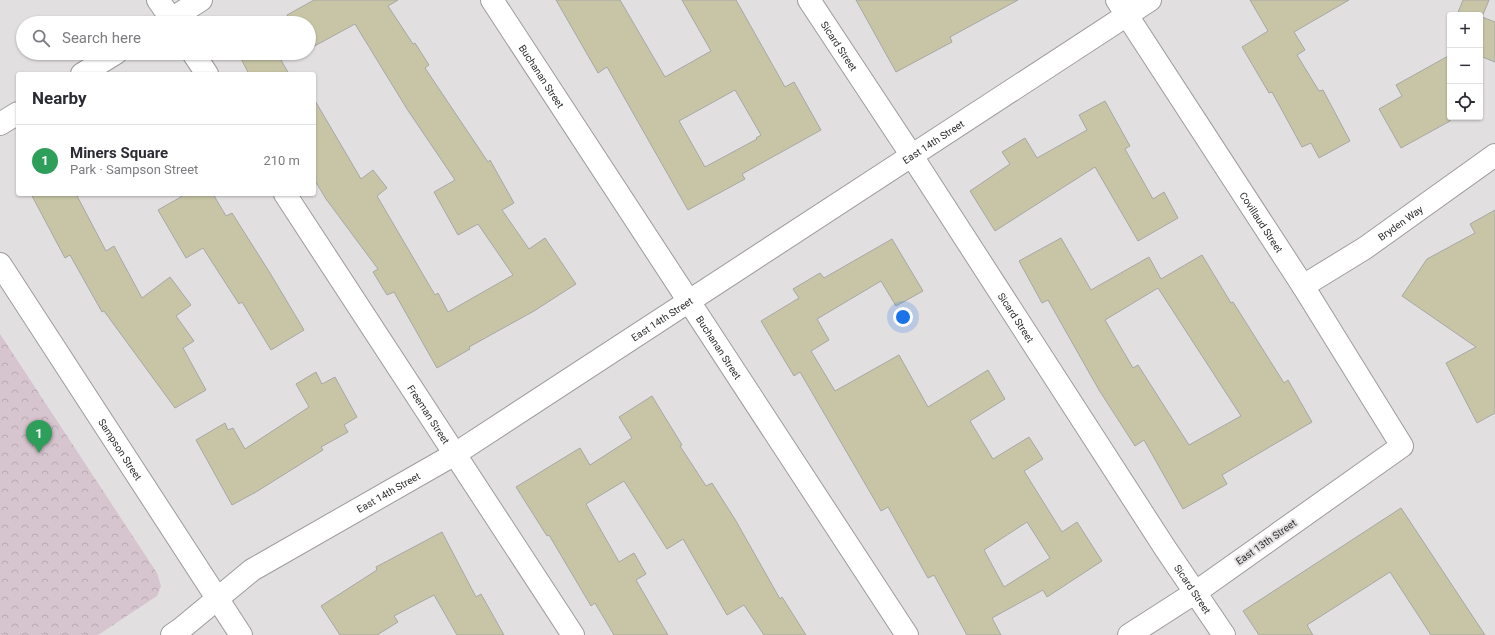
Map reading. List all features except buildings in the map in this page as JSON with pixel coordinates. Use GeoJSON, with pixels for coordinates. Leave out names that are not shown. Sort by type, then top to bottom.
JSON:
{"type":"FeatureCollection","features":[{"type":"Feature","properties":{"kind":"street"},"geometry":{"type":"LineString","coordinates":[[158,0],[167,16]]}},
{"type":"Feature","properties":{"kind":"street"},"geometry":{"type":"LineString","coordinates":[[178,16],[201,0]]}},
{"type":"Feature","properties":{"kind":"street","name":"Buchanan Street"},"geometry":{"type":"LineString","coordinates":[[492,0],[907,635]]}},
{"type":"Feature","properties":{"kind":"street","name":"Sicard Street"},"geometry":{"type":"LineString","coordinates":[[809,0],[1224,635]]}},
{"type":"Feature","properties":{"kind":"street","name":"East 14th Street"},"geometry":{"type":"LineString","coordinates":[[172,635],[217,600],[252,570],[455,454],[912,156],[1122,8],[1150,0]]}},
{"type":"Feature","properties":{"kind":"street","name":"Covillaud Street"},"geometry":{"type":"LineString","coordinates":[[1122,8],[1303,286],[1402,446]]}},
{"type":"Feature","properties":{"kind":"street"},"geometry":{"type":"LineString","coordinates":[[85,72],[105,60]]}},
{"type":"Feature","properties":{"kind":"street"},"geometry":{"type":"LineString","coordinates":[[198,60],[206,72]]}},
{"type":"Feature","properties":{"kind":"street"},"geometry":{"type":"LineString","coordinates":[[0,124],[16,114]]}},
{"type":"Feature","properties":{"kind":"street","name":"Bryden Way"},"geometry":{"type":"LineString","coordinates":[[1303,286],[1364,248],[1495,155]]}},
{"type":"Feature","properties":{"kind":"street","name":"Freeman Street"},"geometry":{"type":"LineString","coordinates":[[286,196],[573,635]]}},
{"type":"Feature","properties":{"kind":"street","name":"Sampson Street"},"geometry":{"type":"LineString","coordinates":[[0,264],[241,635]]}},
{"type":"Feature","properties":{"kind":"street","name":"East 13th Street"},"geometry":{"type":"LineString","coordinates":[[1130,635],[1196,592],[1402,446]]}},
{"type":"Feature","properties":{"kind":"green space"},"geometry":{"type":"Polygon","coordinates":[[[0,334],[157,573],[161,586],[157,596],[98,635],[0,635],[0,334]]]}},
{"type":"Feature","properties":{"kind":"place","name":"Miners Square"},"geometry":{"type":"Point","coordinates":[39,453]}}]}
